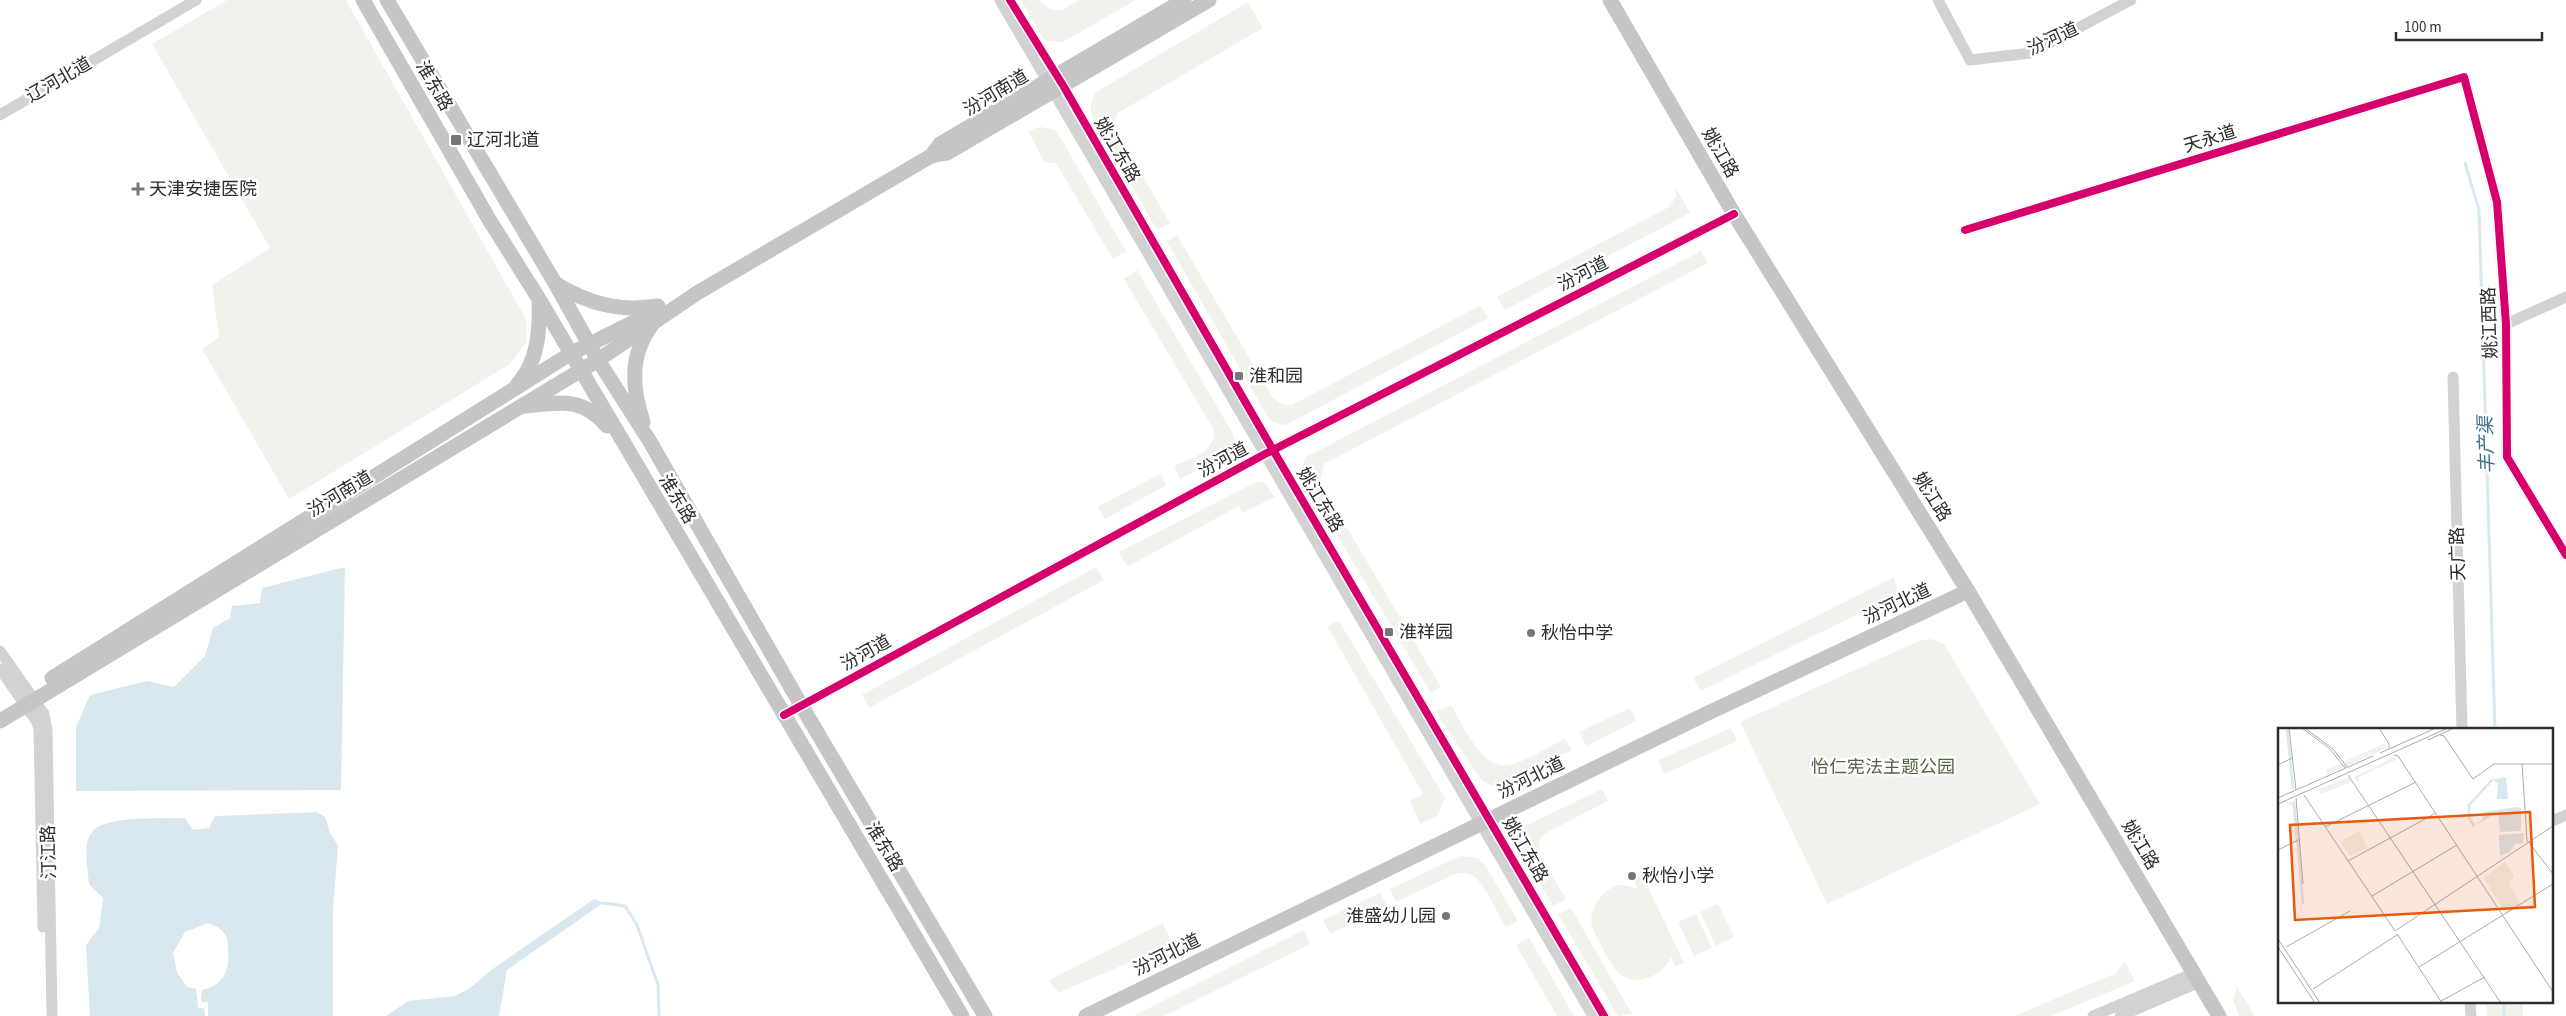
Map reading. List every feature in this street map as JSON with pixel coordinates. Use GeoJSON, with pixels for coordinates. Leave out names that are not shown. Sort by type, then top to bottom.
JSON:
{"type":"FeatureCollection","features":[{"type":"Feature","properties":{"kind":"main road","name":"淮东路"},"geometry":{"type":"LineString","coordinates":[[363,0],[490,221],[539,300],[962,1016]]}},
{"type":"Feature","properties":{"kind":"main road","name":"淮东路"},"geometry":{"type":"LineString","coordinates":[[387,0],[555,283],[598,360],[649,440],[801,706],[985,1016]]}},
{"type":"Feature","properties":{"kind":"main road","name":"汾河南道"},"geometry":{"type":"LineString","coordinates":[[0,710],[27,700],[520,407],[598,360],[697,293],[931,156],[947,153],[1184,0]]}},
{"type":"Feature","properties":{"kind":"main road","name":"汾河南道"},"geometry":{"type":"LineString","coordinates":[[1055,84],[1209,0]]}},
{"type":"Feature","properties":{"kind":"main road","name":"姚江路"},"geometry":{"type":"LineString","coordinates":[[1610,0],[1734,214],[1968,591],[2219,1016]]}},
{"type":"Feature","properties":{"kind":"main road"},"geometry":{"type":"LineString","coordinates":[[555,283],[580,298],[612,306],[644,308],[672,303]]}},
{"type":"Feature","properties":{"kind":"main road","name":"汾河南道"},"geometry":{"type":"LineString","coordinates":[[0,721],[27,700],[570,354],[672,303],[697,293]]}},
{"type":"Feature","properties":{"kind":"main road"},"geometry":{"type":"LineString","coordinates":[[510,393],[523,379],[537,343],[539,300]]}},
{"type":"Feature","properties":{"kind":"main road"},"geometry":{"type":"LineString","coordinates":[[649,440],[638,408],[633,373],[641,344],[656,320]]}},
{"type":"Feature","properties":{"kind":"main road"},"geometry":{"type":"LineString","coordinates":[[520,407],[555,403],[582,405],[601,419],[621,441]]}},
{"type":"Feature","properties":{"kind":"main road","name":"汾河北道"},"geometry":{"type":"LineString","coordinates":[[1086,1016],[1485,821],[1968,591]]}},
{"type":"Feature","properties":{"kind":"street","name":"辽河北道"},"geometry":{"type":"LineString","coordinates":[[0,115],[196,0]]}},
{"type":"Feature","properties":{"kind":"street","name":"姚江东路"},"geometry":{"type":"LineString","coordinates":[[1000,0],[1055,84]]}},
{"type":"Feature","properties":{"kind":"street","name":"姚江东路"},"geometry":{"type":"LineString","coordinates":[[1010,0],[1055,84],[1269,452],[1485,821],[1604,1016]]}},
{"type":"Feature","properties":{"kind":"street","name":"汾河道"},"geometry":{"type":"LineString","coordinates":[[1938,0],[1970,60],[2031,53],[2131,0]]}},
{"type":"Feature","properties":{"kind":"street","name":"天永道"},"geometry":{"type":"LineString","coordinates":[[1965,230],[2464,77]]}},
{"type":"Feature","properties":{"kind":"street","name":"姚江西路"},"geometry":{"type":"LineString","coordinates":[[2464,77],[2498,202],[2506,324],[2507,456],[2566,555]]}},
{"type":"Feature","properties":{"kind":"street","name":"汾河道"},"geometry":{"type":"LineString","coordinates":[[784,715],[1269,452],[1734,214]]}},
{"type":"Feature","properties":{"kind":"street"},"geometry":{"type":"LineString","coordinates":[[2506,324],[2566,297]]}},
{"type":"Feature","properties":{"kind":"street","name":"天广路"},"geometry":{"type":"LineString","coordinates":[[2453,377],[2462,728]]}},
{"type":"Feature","properties":{"kind":"street"},"geometry":{"type":"LineString","coordinates":[[0,651],[27,700]]}},
{"type":"Feature","properties":{"kind":"street"},"geometry":{"type":"LineString","coordinates":[[0,669],[27,700]]}},
{"type":"Feature","properties":{"kind":"street","name":"汀江路"},"geometry":{"type":"LineString","coordinates":[[27,700],[39,729],[45,1016]]}},
{"type":"Feature","properties":{"kind":"street","name":"汀江路"},"geometry":{"type":"LineString","coordinates":[[27,700],[44,714],[47,730],[52,1016]]}},
{"type":"Feature","properties":{"kind":"street"},"geometry":{"type":"LineString","coordinates":[[2554,820],[2566,815]]}},
{"type":"Feature","properties":{"kind":"street","name":"姚江东路"},"geometry":{"type":"LineString","coordinates":[[1485,821],[1593,1016]]}},
{"type":"Feature","properties":{"kind":"street"},"geometry":{"type":"LineString","coordinates":[[2093,1016],[2197,977]]}},
{"type":"Feature","properties":{"kind":"street"},"geometry":{"type":"LineString","coordinates":[[2120,1016],[2197,977]]}},
{"type":"Feature","properties":{"kind":"green space"},"geometry":{"type":"Polygon","coordinates":[[[227,0],[346,0],[526,319],[526,343],[510,364],[289,499],[202,349],[219,337],[212,285],[270,248],[152,44],[227,0]]]}},
{"type":"Feature","properties":{"kind":"green space"},"geometry":{"type":"Polygon","coordinates":[[[1021,0],[1038,0],[1050,9],[1062,10],[1079,0],[1136,0],[1063,42],[1044,40],[1021,0]]]}},
{"type":"Feature","properties":{"kind":"green space"},"geometry":{"type":"Polygon","coordinates":[[[1248,2],[1263,28],[1118,113],[1114,121],[1116,129],[1170,223],[1157,230],[1092,116],[1091,106],[1093,98],[1096,92],[1248,2]]]}},
{"type":"Feature","properties":{"kind":"green space"},"geometry":{"type":"Polygon","coordinates":[[[1041,127],[1055,130],[1061,138],[1126,252],[1113,259],[1056,163],[1044,162],[1029,132],[1041,127]]]}},
{"type":"Feature","properties":{"kind":"green space"},"geometry":{"type":"Polygon","coordinates":[[[1676,188],[1690,213],[1505,310],[1497,297],[1669,207],[1676,197],[1676,188]]]}},
{"type":"Feature","properties":{"kind":"green space"},"geometry":{"type":"Polygon","coordinates":[[[1177,235],[1273,398],[1282,404],[1292,405],[1481,305],[1488,318],[1286,425],[1275,423],[1269,419],[1167,242],[1177,235]]]}},
{"type":"Feature","properties":{"kind":"green space"},"geometry":{"type":"Polygon","coordinates":[[[1701,251],[1708,263],[1324,464],[1320,482],[1337,511],[1326,517],[1311,496],[1302,473],[1306,457],[1701,251]]]}},
{"type":"Feature","properties":{"kind":"green space"},"geometry":{"type":"Polygon","coordinates":[[[1137,270],[1233,434],[1235,449],[1227,456],[1180,479],[1174,466],[1195,457],[1207,449],[1214,438],[1214,430],[1124,279],[1137,270]]]}},
{"type":"Feature","properties":{"kind":"green space"},"geometry":{"type":"Polygon","coordinates":[[[1160,474],[1167,485],[1105,519],[1097,507],[1160,474]]]}},
{"type":"Feature","properties":{"kind":"green space"},"geometry":{"type":"Polygon","coordinates":[[[1256,482],[1264,482],[1275,497],[1242,513],[1239,506],[1127,567],[1119,552],[1256,482]]]}},
{"type":"Feature","properties":{"kind":"green space"},"geometry":{"type":"Polygon","coordinates":[[[1342,519],[1441,687],[1431,693],[1331,525],[1342,519]]]}},
{"type":"Feature","properties":{"kind":"green space"},"geometry":{"type":"Polygon","coordinates":[[[1096,567],[1104,580],[869,708],[862,695],[1096,567]]]}},
{"type":"Feature","properties":{"kind":"green space"},"geometry":{"type":"Polygon","coordinates":[[[1894,577],[1899,594],[1701,691],[1693,678],[1894,577]]]}},
{"type":"Feature","properties":{"kind":"green space"},"geometry":{"type":"Polygon","coordinates":[[[1339,621],[1445,798],[1437,816],[1420,824],[1410,801],[1423,794],[1327,626],[1339,621]]]}},
{"type":"Feature","properties":{"kind":"green space","name":"怡仁宪法主题公园"},"geometry":{"type":"Polygon","coordinates":[[[1931,639],[1944,644],[2040,804],[1827,904],[1740,722],[1919,641],[1931,639]]]}},
{"type":"Feature","properties":{"kind":"green space"},"geometry":{"type":"Polygon","coordinates":[[[1451,705],[1474,744],[1490,761],[1499,765],[1509,765],[1522,761],[1565,739],[1572,750],[1502,784],[1491,785],[1482,781],[1436,712],[1451,705]]]}},
{"type":"Feature","properties":{"kind":"green space"},"geometry":{"type":"Polygon","coordinates":[[[1630,708],[1636,721],[1586,746],[1579,732],[1630,708]]]}},
{"type":"Feature","properties":{"kind":"green space"},"geometry":{"type":"Polygon","coordinates":[[[1731,728],[1737,741],[1664,774],[1658,760],[1731,728]]]}},
{"type":"Feature","properties":{"kind":"green space"},"geometry":{"type":"Polygon","coordinates":[[[1602,789],[1608,801],[1544,834],[1540,840],[1539,853],[1566,899],[1553,906],[1517,845],[1520,830],[1602,789]]]}},
{"type":"Feature","properties":{"kind":"green space"},"geometry":{"type":"Polygon","coordinates":[[[1460,856],[1478,858],[1485,865],[1518,921],[1506,927],[1482,885],[1473,876],[1465,873],[1457,873],[1396,902],[1390,889],[1460,856]]]}},
{"type":"Feature","properties":{"kind":"green space"},"geometry":{"type":"Polygon","coordinates":[[[1642,874],[1684,963],[1675,966],[1671,957],[1665,967],[1657,974],[1641,980],[1633,980],[1626,978],[1614,968],[1594,931],[1591,920],[1598,901],[1607,890],[1619,885],[1638,889],[1633,879],[1642,874]]]}},
{"type":"Feature","properties":{"kind":"green space"},"geometry":{"type":"Polygon","coordinates":[[[1380,893],[1387,906],[1330,934],[1323,920],[1380,893]]]}},
{"type":"Feature","properties":{"kind":"green space"},"geometry":{"type":"Polygon","coordinates":[[[1718,904],[1734,937],[1716,946],[1700,912],[1718,904]]]}},
{"type":"Feature","properties":{"kind":"green space"},"geometry":{"type":"Polygon","coordinates":[[[1571,908],[1632,1014],[1618,1016],[1558,914],[1571,908]]]}},
{"type":"Feature","properties":{"kind":"green space"},"geometry":{"type":"Polygon","coordinates":[[[1696,914],[1712,948],[1694,956],[1678,922],[1696,914]]]}},
{"type":"Feature","properties":{"kind":"green space"},"geometry":{"type":"Polygon","coordinates":[[[1163,923],[1172,944],[1058,993],[1049,980],[1163,923]]]}},
{"type":"Feature","properties":{"kind":"green space"},"geometry":{"type":"Polygon","coordinates":[[[1304,930],[1310,944],[1164,1016],[1133,1016],[1304,930]]]}},
{"type":"Feature","properties":{"kind":"green space"},"geometry":{"type":"Polygon","coordinates":[[[1529,937],[1574,1016],[1557,1016],[1516,945],[1529,937]]]}},
{"type":"Feature","properties":{"kind":"green space"},"geometry":{"type":"Polygon","coordinates":[[[2125,961],[2135,981],[2051,1016],[2014,1016],[2116,973],[2125,961]]]}},
{"type":"Feature","properties":{"kind":"green space"},"geometry":{"type":"Polygon","coordinates":[[[2237,987],[2255,1016],[2239,1016],[2233,999],[2237,987]]]}},
{"type":"Feature","properties":{"kind":"green space"},"geometry":{"type":"Polygon","coordinates":[[[2486,1004],[2523,1004],[2523,1016],[2487,1016],[2486,1004]]]}},
{"type":"Feature","properties":{"kind":"shaded area"},"geometry":{"type":"Polygon","coordinates":[[[345,567],[341,790],[76,791],[76,727],[90,695],[147,681],[174,687],[205,656],[213,628],[230,618],[232,606],[260,603],[262,588],[345,567]]]}},
{"type":"Feature","properties":{"kind":"shaded area"},"geometry":{"type":"Polygon","coordinates":[[[317,812],[325,817],[330,833],[338,845],[333,910],[333,1016],[208,1016],[208,1002],[201,1002],[202,990],[210,988],[224,976],[228,964],[228,942],[219,928],[208,923],[185,932],[173,953],[177,972],[187,987],[196,989],[198,1008],[204,1008],[205,1016],[90,1016],[86,945],[99,928],[103,898],[89,884],[86,850],[92,832],[109,823],[122,820],[185,818],[193,830],[209,828],[215,816],[317,812]]]}},
{"type":"Feature","properties":{"kind":"shaded area"},"geometry":{"type":"Polygon","coordinates":[[[594,899],[603,903],[507,970],[499,1016],[386,1016],[408,1001],[455,996],[470,988],[494,968],[594,899]]]}},
{"type":"Feature","properties":{"kind":"waterway","name":"丰产渠"},"geometry":{"type":"LineString","coordinates":[[2465,163],[2479,210],[2495,728]]}},
{"type":"Feature","properties":{"kind":"waterway"},"geometry":{"type":"LineString","coordinates":[[603,903],[625,906],[637,925],[658,985],[659,1016]]}},
{"type":"Feature","properties":{"kind":"waterway","name":"丰产渠"},"geometry":{"type":"LineString","coordinates":[[2504,1004],[2504,1016]]}},
{"type":"Feature","properties":{"kind":"cycle path"},"geometry":{"type":"LineString","coordinates":[[1010,0],[1064,87],[1273,450],[1604,1016]]}},
{"type":"Feature","properties":{"kind":"cycle path"},"geometry":{"type":"LineString","coordinates":[[1965,230],[2464,77],[2497,202],[2506,324],[2507,457],[2566,555]]}},
{"type":"Feature","properties":{"kind":"cycle path"},"geometry":{"type":"LineString","coordinates":[[784,715],[1265,454],[1734,214]]}},
{"type":"Feature","properties":{"kind":"place","name":"辽河北道"},"geometry":{"type":"Point","coordinates":[456,140]}},
{"type":"Feature","properties":{"kind":"place","name":"天津安捷医院"},"geometry":{"type":"Point","coordinates":[138,189]}},
{"type":"Feature","properties":{"kind":"place","name":"淮和园"},"geometry":{"type":"Point","coordinates":[1239,376]}},
{"type":"Feature","properties":{"kind":"place","name":"淮祥园"},"geometry":{"type":"Point","coordinates":[1389,632]}},
{"type":"Feature","properties":{"kind":"place","name":"秋怡中学"},"geometry":{"type":"Point","coordinates":[1531,633]}},
{"type":"Feature","properties":{"kind":"place","name":"秋怡小学"},"geometry":{"type":"Point","coordinates":[1632,876]}},
{"type":"Feature","properties":{"kind":"place","name":"淮盛幼儿园"},"geometry":{"type":"Point","coordinates":[1446,916]}}]}
